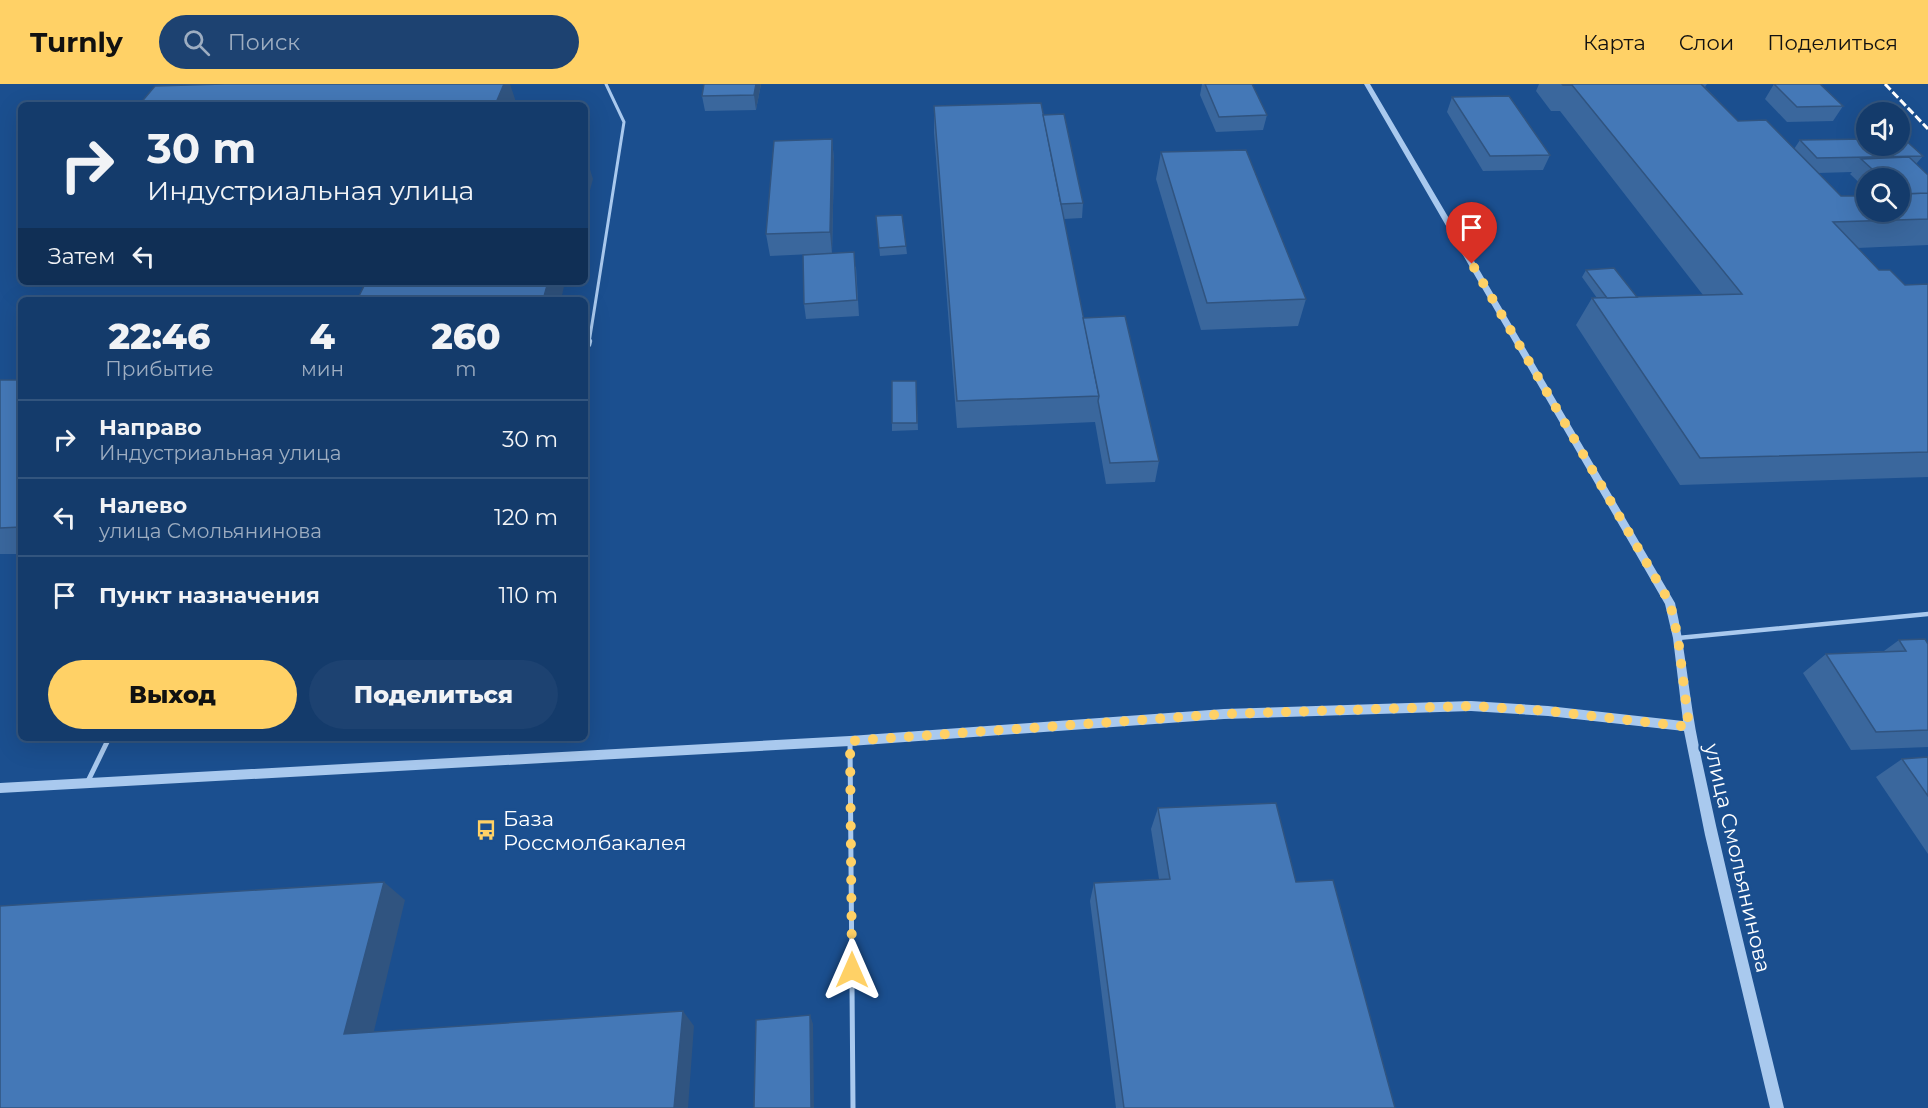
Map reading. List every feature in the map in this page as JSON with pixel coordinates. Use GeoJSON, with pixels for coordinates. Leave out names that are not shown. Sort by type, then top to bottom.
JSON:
{"type":"FeatureCollection","features":[{"type":"Feature","properties":{"kind":"street","name":"улица Смольянинова"},"geometry":{"type":"LineString","coordinates":[[1367,84],[1670,603],[1678,638],[1689,727],[1711,835],[1777,1108]]}},
{"type":"Feature","properties":{"kind":"street"},"geometry":{"type":"LineString","coordinates":[[0,788],[850,741],[1224,714],[1471,706],[1548,711],[1689,727]]}},
{"type":"Feature","properties":{"kind":"lane"},"geometry":{"type":"LineString","coordinates":[[588,345],[624,122],[606,84]]}},
{"type":"Feature","properties":{"kind":"lane"},"geometry":{"type":"LineString","coordinates":[[1678,638],[1928,614]]}},
{"type":"Feature","properties":{"kind":"lane"},"geometry":{"type":"LineString","coordinates":[[87,783],[108,741]]}},
{"type":"Feature","properties":{"kind":"lane"},"geometry":{"type":"LineString","coordinates":[[850,741],[853,1108]]}},
{"type":"Feature","properties":{"kind":"building"},"geometry":{"type":"Polygon","coordinates":[[[504,84],[496,102],[142,102],[155,86],[504,84]]]}},
{"type":"Feature","properties":{"kind":"building"},"geometry":{"type":"Polygon","coordinates":[[[704,84],[756,84],[754,95],[702,96],[704,84]]]}},
{"type":"Feature","properties":{"kind":"building"},"geometry":{"type":"Polygon","coordinates":[[[1205,84],[1252,84],[1267,115],[1219,117],[1205,84]]]}},
{"type":"Feature","properties":{"kind":"building"},"geometry":{"type":"Polygon","coordinates":[[[1701,84],[1738,121],[1766,120],[1841,196],[1856,196],[1856,221],[1833,222],[1879,270],[1890,270],[1905,285],[1928,284],[1928,452],[1700,458],[1592,298],[1742,294],[1572,85],[1563,85],[1701,84]]]}},
{"type":"Feature","properties":{"kind":"building"},"geometry":{"type":"Polygon","coordinates":[[[1774,84],[1820,84],[1843,106],[1797,107],[1774,84]]]}},
{"type":"Feature","properties":{"kind":"building"},"geometry":{"type":"Polygon","coordinates":[[[1509,96],[1550,155],[1490,156],[1452,97],[1509,96]]]}},
{"type":"Feature","properties":{"kind":"building"},"geometry":{"type":"Polygon","coordinates":[[[1041,103],[1099,396],[957,401],[934,106],[1041,103]]]}},
{"type":"Feature","properties":{"kind":"building"},"geometry":{"type":"Polygon","coordinates":[[[1064,114],[1083,203],[1061,204],[1043,115],[1064,114]]]}},
{"type":"Feature","properties":{"kind":"building"},"geometry":{"type":"Polygon","coordinates":[[[832,139],[830,232],[766,234],[774,141],[832,139]]]}},
{"type":"Feature","properties":{"kind":"building"},"geometry":{"type":"Polygon","coordinates":[[[1856,139],[1856,156],[1910,156],[1910,144],[1923,156],[1817,158],[1800,140],[1856,139]]]}},
{"type":"Feature","properties":{"kind":"building"},"geometry":{"type":"Polygon","coordinates":[[[1246,150],[1306,299],[1207,303],[1161,152],[1246,150]]]}},
{"type":"Feature","properties":{"kind":"building"},"geometry":{"type":"Polygon","coordinates":[[[1909,157],[1928,175],[1928,193],[1910,194],[1910,168],[1871,168],[1861,159],[1909,157]]]}},
{"type":"Feature","properties":{"kind":"building"},"geometry":{"type":"Polygon","coordinates":[[[1928,193],[1928,219],[1910,220],[1910,194],[1928,193]]]}},
{"type":"Feature","properties":{"kind":"building"},"geometry":{"type":"Polygon","coordinates":[[[902,215],[906,246],[879,248],[876,216],[902,215]]]}},
{"type":"Feature","properties":{"kind":"building"},"geometry":{"type":"Polygon","coordinates":[[[854,252],[857,300],[804,304],[803,255],[854,252]]]}},
{"type":"Feature","properties":{"kind":"building"},"geometry":{"type":"Polygon","coordinates":[[[1614,268],[1637,297],[1607,298],[1586,270],[1614,268]]]}},
{"type":"Feature","properties":{"kind":"building"},"geometry":{"type":"Polygon","coordinates":[[[364,285],[547,285],[544,297],[358,297],[364,285]]]}},
{"type":"Feature","properties":{"kind":"building"},"geometry":{"type":"Polygon","coordinates":[[[1125,316],[1159,461],[1110,463],[1083,318],[1125,316]]]}},
{"type":"Feature","properties":{"kind":"building"},"geometry":{"type":"Polygon","coordinates":[[[0,380],[18,380],[18,527],[0,528],[0,380]]]}},
{"type":"Feature","properties":{"kind":"building"},"geometry":{"type":"Polygon","coordinates":[[[892,381],[916,381],[917,423],[892,423],[892,381]]]}},
{"type":"Feature","properties":{"kind":"building"},"geometry":{"type":"Polygon","coordinates":[[[1925,639],[1928,644],[1928,730],[1876,732],[1826,654],[1906,651],[1899,640],[1925,639]]]}},
{"type":"Feature","properties":{"kind":"building"},"geometry":{"type":"Polygon","coordinates":[[[1928,757],[1928,796],[1902,759],[1928,757]]]}},
{"type":"Feature","properties":{"kind":"building"},"geometry":{"type":"Polygon","coordinates":[[[1276,803],[1296,882],[1333,880],[1395,1108],[1124,1108],[1094,883],[1170,879],[1158,808],[1276,803]]]}},
{"type":"Feature","properties":{"kind":"building"},"geometry":{"type":"Polygon","coordinates":[[[384,882],[344,1034],[683,1011],[674,1108],[0,1108],[0,906],[384,882]]]}},
{"type":"Feature","properties":{"kind":"building"},"geometry":{"type":"Polygon","coordinates":[[[810,1015],[811,1108],[754,1108],[756,1020],[810,1015]]]}},
{"type":"Feature","properties":{"kind":"railway"},"geometry":{"type":"LineString","coordinates":[[1885,84],[1928,129]]}},
{"type":"Feature","properties":{"kind":"place","name":"База Россмолбакалея"},"geometry":{"type":"Point","coordinates":[486,830]}},
{"type":"Feature","properties":{"kind":"route"},"geometry":{"type":"LineString","coordinates":[[852,970],[850,741],[1224,714],[1471,706],[1548,711],[1689,727],[1678,638],[1670,603],[1472,264]]}}]}
